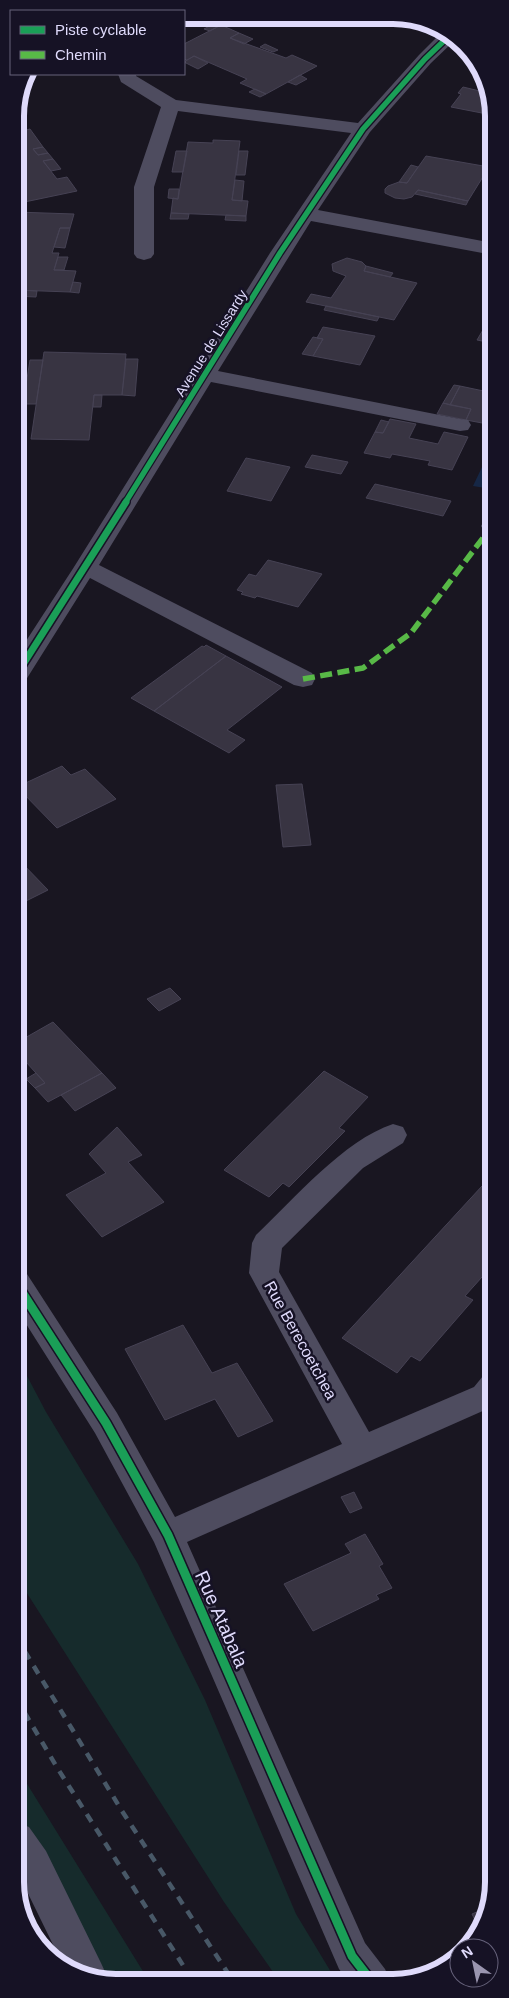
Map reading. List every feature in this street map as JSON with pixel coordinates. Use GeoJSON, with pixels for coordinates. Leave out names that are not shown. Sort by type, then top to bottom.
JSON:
{"type":"FeatureCollection","features":[{"type":"Feature","properties":{"kind":"street","name":"Avenue de Lissardy"},"geometry":{"type":"LineString","coordinates":[[24,663],[306,214],[363,129],[425,59],[445,40]]}},
{"type":"Feature","properties":{"kind":"street"},"geometry":{"type":"LineString","coordinates":[[127,75],[127,78],[171,105],[363,129]]}},
{"type":"Feature","properties":{"kind":"street"},"geometry":{"type":"LineString","coordinates":[[144,254],[144,187],[171,105]]}},
{"type":"Feature","properties":{"kind":"street"},"geometry":{"type":"LineString","coordinates":[[306,214],[485,248]]}},
{"type":"Feature","properties":{"kind":"street"},"geometry":{"type":"LineString","coordinates":[[206,375],[460,425]]}},
{"type":"Feature","properties":{"kind":"street"},"geometry":{"type":"LineString","coordinates":[[86,567],[304,679]]}},
{"type":"Feature","properties":{"kind":"street","name":"Rue Berecoetchea"},"geometry":{"type":"LineString","coordinates":[[362,1449],[264,1273],[264,1266],[267,1244],[353,1160],[394,1135]]}},
{"type":"Feature","properties":{"kind":"street","name":"Rue Atabala"},"geometry":{"type":"LineString","coordinates":[[24,1295],[106,1423],[168,1535],[352,1956],[366,1974]]}},
{"type":"Feature","properties":{"kind":"street"},"geometry":{"type":"LineString","coordinates":[[168,1535],[485,1397]]}},
{"type":"Feature","properties":{"kind":"street"},"geometry":{"type":"LineString","coordinates":[[24,1850],[33,1863],[84,1968]]}},
{"type":"Feature","properties":{"kind":"green space"},"geometry":{"type":"Polygon","coordinates":[[[24,1370],[46,1412],[138,1564],[205,1700],[296,1914],[332,1974],[274,1974],[224,1902],[24,1589],[24,1370]]]}},
{"type":"Feature","properties":{"kind":"green space"},"geometry":{"type":"Polygon","coordinates":[[[24,1779],[145,1974],[110,1974],[90,1970],[33,1863],[24,1850],[24,1779]]]}},
{"type":"Feature","properties":{"kind":"water"},"geometry":{"type":"Polygon","coordinates":[[[483,465],[485,465],[485,488],[473,486],[483,465]]]}},
{"type":"Feature","properties":{"kind":"building"},"geometry":{"type":"Polygon","coordinates":[[[213,24],[221,25],[210,31],[204,29],[213,24]]]}},
{"type":"Feature","properties":{"kind":"building"},"geometry":{"type":"Polygon","coordinates":[[[221,25],[239,33],[230,38],[286,58],[292,55],[317,66],[266,94],[240,83],[247,79],[194,56],[185,59],[185,43],[221,25]]]}},
{"type":"Feature","properties":{"kind":"building"},"geometry":{"type":"Polygon","coordinates":[[[239,33],[253,39],[244,44],[230,38],[239,33]]]}},
{"type":"Feature","properties":{"kind":"building"},"geometry":{"type":"Polygon","coordinates":[[[265,44],[278,50],[273,52],[260,47],[265,44]]]}},
{"type":"Feature","properties":{"kind":"building"},"geometry":{"type":"Polygon","coordinates":[[[194,56],[208,63],[198,69],[185,61],[194,56]]]}},
{"type":"Feature","properties":{"kind":"building"},"geometry":{"type":"Polygon","coordinates":[[[300,75],[307,79],[296,85],[288,82],[300,75]]]}},
{"type":"Feature","properties":{"kind":"building"},"geometry":{"type":"Polygon","coordinates":[[[463,87],[482,92],[485,114],[451,107],[461,94],[458,93],[463,87]]]}},
{"type":"Feature","properties":{"kind":"building"},"geometry":{"type":"Polygon","coordinates":[[[255,89],[266,94],[260,97],[249,92],[255,89]]]}},
{"type":"Feature","properties":{"kind":"building"},"geometry":{"type":"Polygon","coordinates":[[[30,129],[43,147],[33,149],[38,155],[48,153],[53,159],[43,161],[57,179],[67,177],[77,191],[24,202],[24,131],[30,129]]]}},
{"type":"Feature","properties":{"kind":"building"},"geometry":{"type":"Polygon","coordinates":[[[213,140],[240,141],[232,200],[248,201],[246,216],[171,213],[173,198],[178,199],[188,142],[213,143],[213,140]]]}},
{"type":"Feature","properties":{"kind":"building"},"geometry":{"type":"Polygon","coordinates":[[[43,147],[48,153],[38,155],[33,149],[43,147]]]}},
{"type":"Feature","properties":{"kind":"building"},"geometry":{"type":"Polygon","coordinates":[[[176,151],[187,151],[183,172],[172,172],[176,151]]]}},
{"type":"Feature","properties":{"kind":"building"},"geometry":{"type":"Polygon","coordinates":[[[239,151],[248,151],[245,175],[236,175],[239,151]]]}},
{"type":"Feature","properties":{"kind":"building"},"geometry":{"type":"Polygon","coordinates":[[[426,156],[485,166],[485,173],[468,201],[418,190],[412,197],[404,199],[395,198],[385,193],[385,189],[388,186],[399,182],[407,183],[426,156]]]}},
{"type":"Feature","properties":{"kind":"building"},"geometry":{"type":"Polygon","coordinates":[[[53,159],[61,169],[51,171],[43,161],[53,159]]]}},
{"type":"Feature","properties":{"kind":"building"},"geometry":{"type":"Polygon","coordinates":[[[411,165],[418,167],[407,183],[399,182],[411,165]]]}},
{"type":"Feature","properties":{"kind":"building"},"geometry":{"type":"Polygon","coordinates":[[[235,180],[244,181],[242,201],[232,200],[235,180]]]}},
{"type":"Feature","properties":{"kind":"building"},"geometry":{"type":"Polygon","coordinates":[[[169,189],[179,189],[178,199],[168,198],[169,189]]]}},
{"type":"Feature","properties":{"kind":"building"},"geometry":{"type":"Polygon","coordinates":[[[418,190],[468,201],[466,205],[415,194],[418,190]]]}},
{"type":"Feature","properties":{"kind":"building"},"geometry":{"type":"Polygon","coordinates":[[[24,212],[74,214],[70,228],[60,228],[52,253],[59,253],[54,270],[76,271],[70,292],[24,290],[24,212]]]}},
{"type":"Feature","properties":{"kind":"building"},"geometry":{"type":"Polygon","coordinates":[[[171,213],[189,214],[188,219],[170,219],[171,213]]]}},
{"type":"Feature","properties":{"kind":"building"},"geometry":{"type":"Polygon","coordinates":[[[226,215],[246,216],[246,221],[225,220],[226,215]]]}},
{"type":"Feature","properties":{"kind":"building"},"geometry":{"type":"Polygon","coordinates":[[[60,228],[70,228],[65,248],[54,247],[60,228]]]}},
{"type":"Feature","properties":{"kind":"building"},"geometry":{"type":"Polygon","coordinates":[[[58,257],[68,257],[64,270],[54,270],[58,257]]]}},
{"type":"Feature","properties":{"kind":"building"},"geometry":{"type":"Polygon","coordinates":[[[347,258],[362,262],[366,266],[364,271],[417,283],[394,320],[306,302],[311,294],[331,298],[346,276],[333,271],[332,264],[347,258]]]}},
{"type":"Feature","properties":{"kind":"building"},"geometry":{"type":"Polygon","coordinates":[[[366,266],[393,273],[390,277],[364,271],[366,266]]]}},
{"type":"Feature","properties":{"kind":"building"},"geometry":{"type":"Polygon","coordinates":[[[73,282],[81,283],[79,293],[70,292],[73,282]]]}},
{"type":"Feature","properties":{"kind":"building"},"geometry":{"type":"Polygon","coordinates":[[[24,290],[37,291],[36,297],[24,296],[24,290]]]}},
{"type":"Feature","properties":{"kind":"building"},"geometry":{"type":"Polygon","coordinates":[[[326,306],[379,317],[377,321],[324,310],[326,306]]]}},
{"type":"Feature","properties":{"kind":"building"},"geometry":{"type":"Polygon","coordinates":[[[485,326],[485,342],[477,340],[485,326]]]}},
{"type":"Feature","properties":{"kind":"building"},"geometry":{"type":"Polygon","coordinates":[[[323,327],[375,336],[360,365],[313,356],[323,339],[317,338],[323,327]]]}},
{"type":"Feature","properties":{"kind":"building"},"geometry":{"type":"Polygon","coordinates":[[[313,337],[323,339],[313,356],[302,354],[313,337]]]}},
{"type":"Feature","properties":{"kind":"building"},"geometry":{"type":"Polygon","coordinates":[[[44,352],[126,354],[122,395],[94,395],[89,440],[31,439],[44,352]]]}},
{"type":"Feature","properties":{"kind":"building"},"geometry":{"type":"Polygon","coordinates":[[[126,359],[138,359],[135,396],[122,395],[126,359]]]}},
{"type":"Feature","properties":{"kind":"building"},"geometry":{"type":"Polygon","coordinates":[[[30,360],[43,360],[36,404],[24,404],[30,360]]]}},
{"type":"Feature","properties":{"kind":"building"},"geometry":{"type":"Polygon","coordinates":[[[454,385],[460,386],[450,405],[443,403],[454,385]]]}},
{"type":"Feature","properties":{"kind":"building"},"geometry":{"type":"Polygon","coordinates":[[[460,386],[485,391],[485,424],[466,420],[471,409],[450,405],[460,386]]]}},
{"type":"Feature","properties":{"kind":"building"},"geometry":{"type":"Polygon","coordinates":[[[94,395],[102,395],[101,407],[93,407],[94,395]]]}},
{"type":"Feature","properties":{"kind":"building"},"geometry":{"type":"Polygon","coordinates":[[[443,403],[471,409],[466,420],[437,414],[443,403]]]}},
{"type":"Feature","properties":{"kind":"building"},"geometry":{"type":"Polygon","coordinates":[[[390,419],[416,424],[409,438],[438,444],[444,432],[468,437],[452,470],[428,465],[430,461],[392,454],[390,458],[364,453],[375,432],[383,433],[390,419]]]}},
{"type":"Feature","properties":{"kind":"building"},"geometry":{"type":"Polygon","coordinates":[[[381,420],[389,422],[383,433],[375,432],[381,420]]]}},
{"type":"Feature","properties":{"kind":"building"},"geometry":{"type":"Polygon","coordinates":[[[312,455],[348,462],[341,474],[305,467],[312,455]]]}},
{"type":"Feature","properties":{"kind":"building"},"geometry":{"type":"Polygon","coordinates":[[[246,458],[290,467],[271,501],[227,491],[246,458]]]}},
{"type":"Feature","properties":{"kind":"building"},"geometry":{"type":"Polygon","coordinates":[[[375,484],[451,501],[443,516],[366,498],[375,484]]]}},
{"type":"Feature","properties":{"kind":"building"},"geometry":{"type":"Polygon","coordinates":[[[268,560],[322,574],[298,607],[257,596],[255,598],[241,594],[243,592],[237,590],[249,574],[256,576],[268,560]]]}},
{"type":"Feature","properties":{"kind":"building"},"geometry":{"type":"Polygon","coordinates":[[[206,645],[226,656],[154,711],[131,698],[202,646],[206,645]]]}},
{"type":"Feature","properties":{"kind":"building"},"geometry":{"type":"Polygon","coordinates":[[[226,656],[282,687],[227,730],[245,740],[229,753],[154,711],[226,656]]]}},
{"type":"Feature","properties":{"kind":"building"},"geometry":{"type":"Polygon","coordinates":[[[62,766],[71,775],[85,769],[116,799],[57,828],[24,794],[24,784],[62,766]]]}},
{"type":"Feature","properties":{"kind":"building"},"geometry":{"type":"Polygon","coordinates":[[[302,784],[311,845],[283,847],[276,785],[302,784]]]}},
{"type":"Feature","properties":{"kind":"building"},"geometry":{"type":"Polygon","coordinates":[[[24,865],[48,890],[24,902],[24,865]]]}},
{"type":"Feature","properties":{"kind":"building"},"geometry":{"type":"Polygon","coordinates":[[[170,988],[181,999],[159,1011],[147,999],[170,988]]]}},
{"type":"Feature","properties":{"kind":"building"},"geometry":{"type":"Polygon","coordinates":[[[53,1022],[102,1073],[48,1102],[35,1088],[45,1083],[24,1060],[24,1038],[53,1022]]]}},
{"type":"Feature","properties":{"kind":"building"},"geometry":{"type":"Polygon","coordinates":[[[324,1071],[368,1097],[339,1128],[345,1131],[289,1187],[283,1183],[269,1197],[224,1170],[324,1071]]]}},
{"type":"Feature","properties":{"kind":"building"},"geometry":{"type":"Polygon","coordinates":[[[36,1073],[45,1083],[35,1088],[26,1079],[36,1073]]]}},
{"type":"Feature","properties":{"kind":"building"},"geometry":{"type":"Polygon","coordinates":[[[102,1073],[116,1088],[75,1111],[61,1095],[102,1073]]]}},
{"type":"Feature","properties":{"kind":"building"},"geometry":{"type":"Polygon","coordinates":[[[117,1127],[142,1155],[128,1162],[164,1202],[102,1237],[66,1195],[106,1173],[89,1154],[117,1127]]]}},
{"type":"Feature","properties":{"kind":"building"},"geometry":{"type":"Polygon","coordinates":[[[485,1183],[485,1279],[482,1277],[465,1296],[473,1300],[420,1361],[411,1356],[397,1373],[342,1338],[485,1183]]]}},
{"type":"Feature","properties":{"kind":"building"},"geometry":{"type":"Polygon","coordinates":[[[183,1325],[212,1373],[237,1363],[273,1421],[238,1437],[215,1399],[165,1420],[125,1349],[183,1325]]]}},
{"type":"Feature","properties":{"kind":"building"},"geometry":{"type":"Polygon","coordinates":[[[354,1492],[362,1508],[350,1513],[341,1497],[354,1492]]]}},
{"type":"Feature","properties":{"kind":"building"},"geometry":{"type":"Polygon","coordinates":[[[365,1534],[383,1564],[379,1566],[392,1588],[376,1595],[379,1599],[313,1631],[284,1584],[351,1553],[345,1544],[365,1534]]]}},
{"type":"Feature","properties":{"kind":"building"},"geometry":{"type":"Polygon","coordinates":[[[481,1910],[476,1922],[472,1914],[481,1910]]]}},
{"type":"Feature","properties":{"kind":"railway"},"geometry":{"type":"LineString","coordinates":[[24,1650],[122,1811],[228,1974]]}},
{"type":"Feature","properties":{"kind":"railway"},"geometry":{"type":"LineString","coordinates":[[24,1712],[58,1769],[189,1974]]}},
{"type":"Feature","properties":{"kind":"marked path"},"geometry":{"type":"LineString","coordinates":[[303,679],[363,668],[411,633],[485,535]]}},
{"type":"Feature","properties":{"kind":"cycle path"},"geometry":{"type":"LineString","coordinates":[[24,663],[86,567],[280,253],[363,129],[425,59],[445,40]]}},
{"type":"Feature","properties":{"kind":"cycle path"},"geometry":{"type":"LineString","coordinates":[[24,1295],[106,1423],[168,1535],[352,1956],[366,1974]]}}]}
